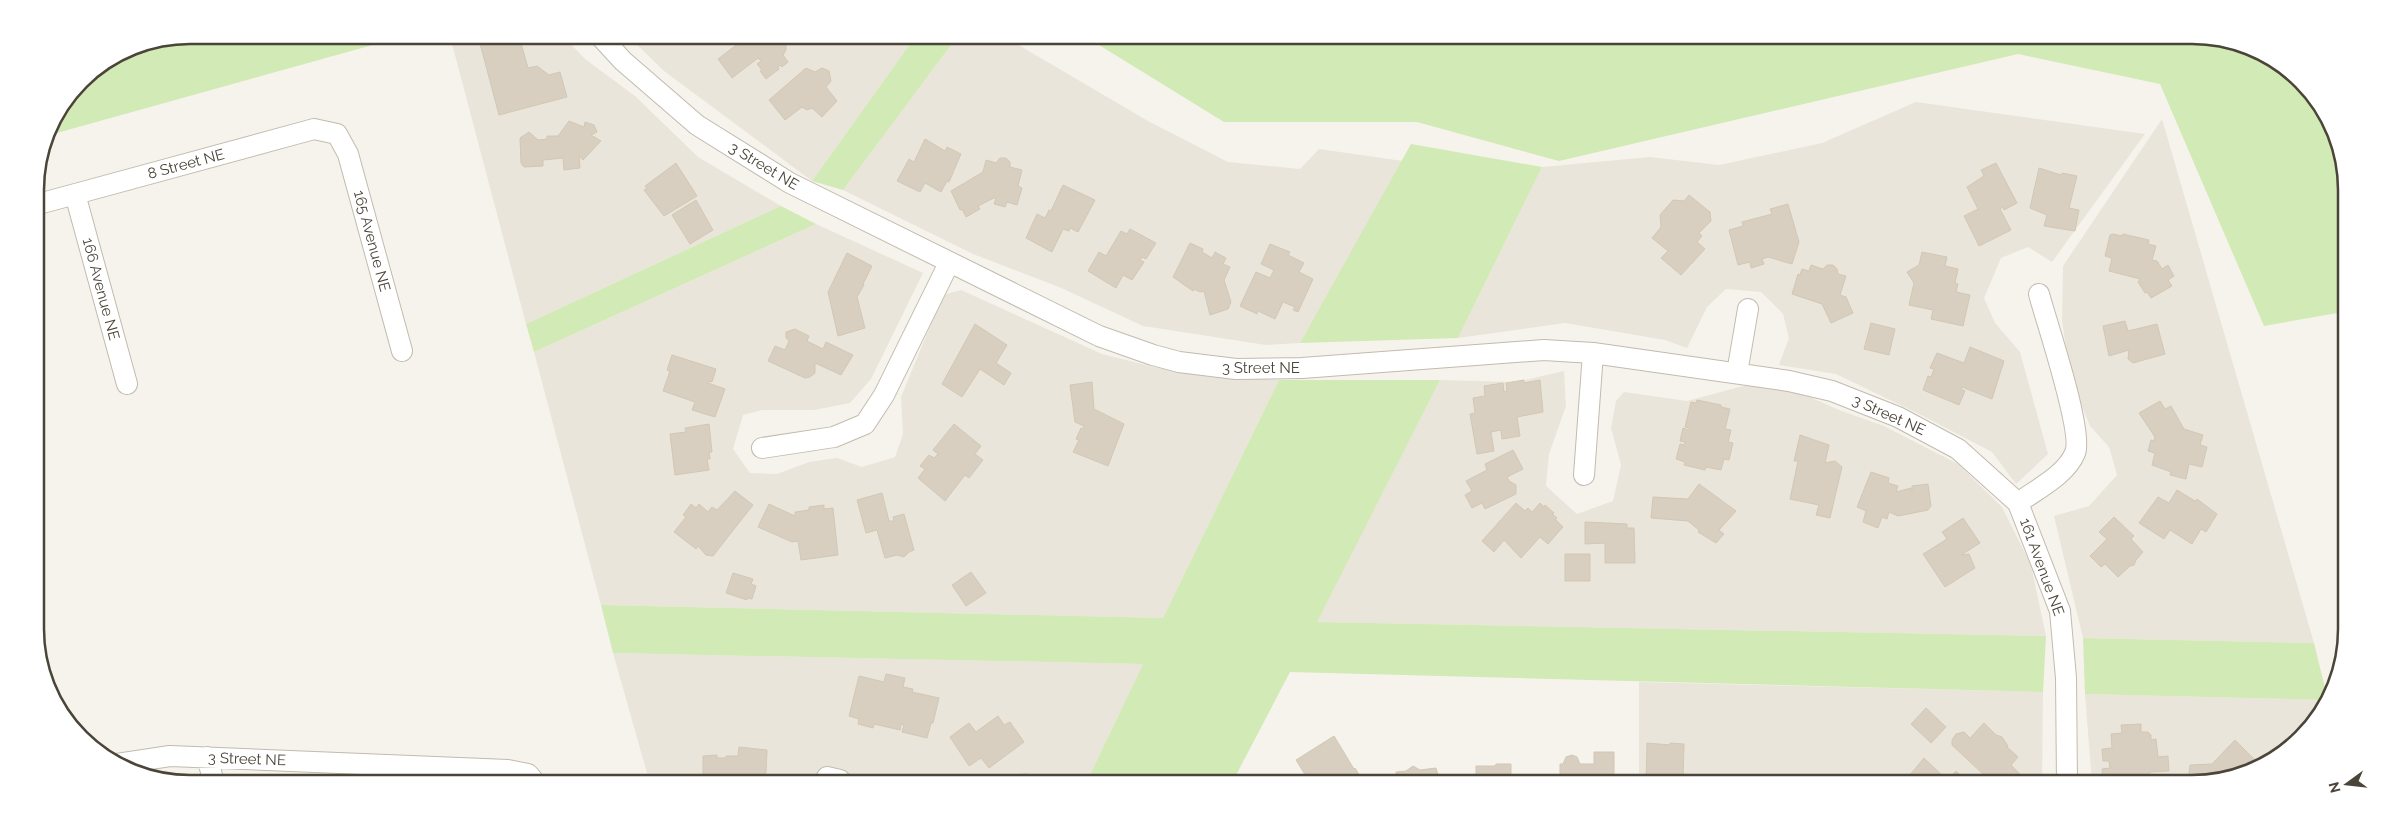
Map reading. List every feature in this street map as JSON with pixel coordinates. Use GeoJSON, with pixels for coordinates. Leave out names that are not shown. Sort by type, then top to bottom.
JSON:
{"type":"FeatureCollection","features":[{"type":"Feature","properties":{"kind":"street","name":"3 Street NE"},"geometry":{"type":"LineString","coordinates":[[607,44],[623,61],[697,125],[790,183],[1099,336],[1153,356],[1197,365],[1236,369],[1280,369],[1544,350],[1593,353],[1737,373],[1832,391],[1898,417],[1958,449],[2018,503]]}},
{"type":"Feature","properties":{"kind":"street","name":"8 Street NE"},"geometry":{"type":"LineString","coordinates":[[44,203],[314,129],[337,134]]}},
{"type":"Feature","properties":{"kind":"street","name":"165 Avenue NE"},"geometry":{"type":"LineString","coordinates":[[337,134],[348,154],[402,351]]}},
{"type":"Feature","properties":{"kind":"street","name":"166 Avenue NE"},"geometry":{"type":"LineString","coordinates":[[75,194],[127,384]]}},
{"type":"Feature","properties":{"kind":"street"},"geometry":{"type":"LineString","coordinates":[[762,448],[834,437],[865,424],[884,396],[949,263]]}},
{"type":"Feature","properties":{"kind":"street","name":"161 Avenue NE"},"geometry":{"type":"LineString","coordinates":[[2039,294],[2077,428],[2076,452],[2063,470],[2018,503],[2060,611],[2066,678],[2067,775]]}},
{"type":"Feature","properties":{"kind":"street"},"geometry":{"type":"LineString","coordinates":[[1737,373],[1748,309]]}},
{"type":"Feature","properties":{"kind":"street"},"geometry":{"type":"LineString","coordinates":[[1584,475],[1593,353]]}},
{"type":"Feature","properties":{"kind":"street","name":"3 Street NE"},"geometry":{"type":"LineString","coordinates":[[129,762],[155,757],[207,757],[508,770],[524,775]]}},
{"type":"Feature","properties":{"kind":"street"},"geometry":{"type":"LineString","coordinates":[[207,757],[212,775]]}},
{"type":"Feature","properties":{"kind":"shaded area"},"geometry":{"type":"Polygon","coordinates":[[[452,44],[571,44],[585,59],[635,96],[698,157],[781,206],[526,324],[452,44]]]}},
{"type":"Feature","properties":{"kind":"shaded area"},"geometry":{"type":"Polygon","coordinates":[[[636,44],[910,44],[812,181],[664,71],[636,44]]]}},
{"type":"Feature","properties":{"kind":"shaded area"},"geometry":{"type":"Polygon","coordinates":[[[952,44],[1017,44],[1148,121],[1228,162],[1300,169],[1319,149],[1403,161],[1300,343],[1266,345],[1143,326],[1059,287],[973,254],[843,190],[952,44]]]}},
{"type":"Feature","properties":{"kind":"shaded area"},"geometry":{"type":"Polygon","coordinates":[[[1916,102],[2145,134],[2052,262],[2028,247],[2001,258],[1984,298],[1995,323],[2020,352],[2048,454],[2016,484],[1992,452],[1923,416],[1836,374],[1779,365],[1789,338],[1783,314],[1761,292],[1726,289],[1707,307],[1687,348],[1665,340],[1565,323],[1458,338],[1542,167],[1650,157],[1719,165],[1822,143],[1916,102]]]}},
{"type":"Feature","properties":{"kind":"shaded area"},"geometry":{"type":"Polygon","coordinates":[[[2162,119],[2314,643],[2083,638],[2054,516],[2089,506],[2117,475],[2109,447],[2090,426],[2070,376],[2062,320],[2063,266],[2162,119]]]}},
{"type":"Feature","properties":{"kind":"shaded area"},"geometry":{"type":"Polygon","coordinates":[[[816,224],[923,273],[871,379],[850,403],[814,410],[762,410],[743,415],[733,449],[750,473],[777,474],[809,462],[837,458],[862,467],[895,457],[903,434],[901,397],[943,295],[961,290],[1102,354],[1158,368],[1219,376],[1279,380],[1163,618],[601,605],[534,352],[816,224]]]}},
{"type":"Feature","properties":{"kind":"shaded area"},"geometry":{"type":"Polygon","coordinates":[[[1564,371],[1566,406],[1549,454],[1546,486],[1577,514],[1613,501],[1621,465],[1611,428],[1616,401],[1624,392],[1687,401],[1769,379],[1839,410],[1884,426],[1958,464],[2002,507],[2031,565],[2046,636],[1316,622],[1440,380],[1516,382],[1564,371]]]}},
{"type":"Feature","properties":{"kind":"shaded area"},"geometry":{"type":"Polygon","coordinates":[[[613,653],[1143,664],[1090,775],[648,775],[613,653]]]}},
{"type":"Feature","properties":{"kind":"shaded area"},"geometry":{"type":"Polygon","coordinates":[[[1639,682],[2043,692],[2042,775],[1639,775],[1639,682]]]}},
{"type":"Feature","properties":{"kind":"shaded area"},"geometry":{"type":"Polygon","coordinates":[[[2085,694],[2320,700],[2308,718],[2288,739],[2273,751],[2239,767],[2202,775],[2091,775],[2085,694]]]}},
{"type":"Feature","properties":{"kind":"green space"},"geometry":{"type":"Polygon","coordinates":[[[190,44],[376,44],[55,133],[68,109],[94,80],[109,68],[125,59],[152,49],[190,44]]]}},
{"type":"Feature","properties":{"kind":"green space"},"geometry":{"type":"Polygon","coordinates":[[[910,44],[952,44],[843,190],[812,181],[910,44]]]}},
{"type":"Feature","properties":{"kind":"green space"},"geometry":{"type":"Polygon","coordinates":[[[1097,44],[2211,45],[2248,55],[2265,63],[2295,87],[2319,117],[2330,143],[2337,171],[2338,313],[2264,326],[2160,84],[2018,54],[1559,161],[1417,122],[1224,122],[1097,44]]]}},
{"type":"Feature","properties":{"kind":"green space"},"geometry":{"type":"Polygon","coordinates":[[[1411,144],[1542,167],[1458,338],[1300,343],[1411,144]]]}},
{"type":"Feature","properties":{"kind":"green space"},"geometry":{"type":"Polygon","coordinates":[[[781,206],[816,224],[534,352],[526,324],[781,206]]]}},
{"type":"Feature","properties":{"kind":"green space"},"geometry":{"type":"Polygon","coordinates":[[[1279,380],[1440,380],[1317,622],[2046,636],[2043,692],[1290,672],[1236,775],[1090,775],[1143,664],[613,653],[601,605],[1163,618],[1279,380]]]}},
{"type":"Feature","properties":{"kind":"green space"},"geometry":{"type":"Polygon","coordinates":[[[2083,638],[2314,643],[2325,689],[2320,700],[2085,694],[2083,638]]]}},
{"type":"Feature","properties":{"kind":"building"},"geometry":{"type":"Polygon","coordinates":[[[480,44],[521,44],[528,68],[537,66],[549,75],[560,72],[567,97],[499,115],[480,44]]]}},
{"type":"Feature","properties":{"kind":"building"},"geometry":{"type":"Polygon","coordinates":[[[738,44],[784,44],[786,50],[783,55],[788,62],[782,67],[780,65],[779,69],[766,79],[757,64],[761,61],[758,58],[732,78],[718,59],[738,44]]]}},
{"type":"Feature","properties":{"kind":"building"},"geometry":{"type":"Polygon","coordinates":[[[806,68],[815,72],[822,68],[829,71],[831,81],[826,87],[837,101],[822,117],[812,108],[807,110],[802,107],[785,120],[769,100],[806,68]]]}},
{"type":"Feature","properties":{"kind":"building"},"geometry":{"type":"Polygon","coordinates":[[[569,121],[584,127],[585,122],[594,125],[597,132],[591,135],[601,141],[583,160],[579,156],[580,168],[564,170],[563,158],[543,160],[543,166],[524,167],[521,163],[520,138],[529,132],[538,140],[547,139],[547,136],[558,136],[569,121]]]}},
{"type":"Feature","properties":{"kind":"building"},"geometry":{"type":"Polygon","coordinates":[[[925,139],[945,151],[947,147],[961,154],[949,182],[947,181],[941,192],[925,183],[920,192],[897,181],[909,159],[914,162],[925,139]]]}},
{"type":"Feature","properties":{"kind":"building"},"geometry":{"type":"Polygon","coordinates":[[[1000,158],[1006,158],[1010,162],[1010,167],[1022,170],[1018,186],[1022,188],[1017,205],[1007,202],[1005,207],[994,204],[996,198],[994,198],[978,206],[980,209],[966,217],[962,209],[960,210],[951,191],[983,172],[986,160],[996,163],[1000,158]]]}},
{"type":"Feature","properties":{"kind":"building"},"geometry":{"type":"Polygon","coordinates":[[[676,163],[697,196],[664,216],[644,190],[647,189],[645,186],[676,163]]]}},
{"type":"Feature","properties":{"kind":"building"},"geometry":{"type":"Polygon","coordinates":[[[1996,163],[2017,203],[2004,210],[2003,207],[2000,209],[2011,230],[1979,246],[1964,216],[1978,209],[1967,187],[1984,176],[1981,170],[1996,163]]]}},
{"type":"Feature","properties":{"kind":"building"},"geometry":{"type":"Polygon","coordinates":[[[2039,168],[2061,175],[2062,173],[2077,176],[2069,208],[2079,210],[2075,231],[2044,226],[2047,215],[2030,208],[2039,168]]]}},
{"type":"Feature","properties":{"kind":"building"},"geometry":{"type":"Polygon","coordinates":[[[1063,185],[1095,200],[1078,232],[1070,228],[1069,231],[1063,229],[1052,252],[1026,238],[1037,214],[1045,218],[1049,210],[1051,211],[1063,185]]]}},
{"type":"Feature","properties":{"kind":"building"},"geometry":{"type":"Polygon","coordinates":[[[1689,195],[1710,212],[1711,221],[1699,233],[1702,236],[1697,242],[1705,249],[1681,275],[1661,258],[1668,251],[1652,238],[1661,227],[1660,215],[1673,200],[1684,201],[1689,195]]]}},
{"type":"Feature","properties":{"kind":"building"},"geometry":{"type":"Polygon","coordinates":[[[696,200],[713,230],[690,244],[672,215],[696,200]]]}},
{"type":"Feature","properties":{"kind":"building"},"geometry":{"type":"Polygon","coordinates":[[[1788,204],[1799,242],[1792,264],[1768,257],[1762,259],[1764,264],[1751,268],[1750,262],[1738,265],[1729,230],[1743,226],[1742,222],[1772,214],[1770,209],[1788,204]]]}},
{"type":"Feature","properties":{"kind":"building"},"geometry":{"type":"Polygon","coordinates":[[[1130,229],[1156,243],[1146,259],[1142,257],[1140,260],[1144,262],[1132,280],[1123,275],[1116,288],[1088,271],[1099,252],[1106,256],[1121,231],[1127,234],[1130,229]]]}},
{"type":"Feature","properties":{"kind":"building"},"geometry":{"type":"Polygon","coordinates":[[[2123,234],[2149,240],[2148,244],[2156,246],[2152,260],[2157,261],[2162,269],[2168,265],[2174,276],[2168,280],[2172,286],[2151,298],[2147,292],[2145,293],[2138,282],[2140,279],[2109,271],[2112,258],[2105,256],[2110,235],[2122,236],[2123,234]]]}},
{"type":"Feature","properties":{"kind":"building"},"geometry":{"type":"Polygon","coordinates":[[[1190,243],[1203,249],[1202,252],[1212,258],[1215,252],[1226,258],[1223,264],[1230,267],[1224,280],[1231,302],[1228,309],[1210,315],[1204,291],[1200,292],[1194,289],[1193,291],[1173,277],[1190,243]]]}},
{"type":"Feature","properties":{"kind":"building"},"geometry":{"type":"Polygon","coordinates":[[[1270,244],[1290,252],[1288,255],[1304,263],[1299,272],[1313,279],[1298,312],[1293,310],[1295,307],[1283,302],[1275,319],[1258,311],[1257,314],[1240,306],[1256,272],[1270,278],[1274,270],[1261,264],[1270,244]]]}},
{"type":"Feature","properties":{"kind":"building"},"geometry":{"type":"Polygon","coordinates":[[[1922,252],[1947,257],[1945,266],[1958,269],[1955,283],[1958,284],[1956,292],[1970,295],[1963,326],[1931,319],[1933,310],[1909,305],[1914,283],[1907,272],[1919,265],[1922,252]]]}},
{"type":"Feature","properties":{"kind":"building"},"geometry":{"type":"Polygon","coordinates":[[[847,253],[872,266],[857,297],[865,328],[838,336],[828,292],[847,253]]]}},
{"type":"Feature","properties":{"kind":"building"},"geometry":{"type":"Polygon","coordinates":[[[1811,265],[1823,269],[1827,265],[1833,265],[1837,269],[1838,274],[1846,276],[1840,295],[1846,297],[1853,313],[1831,323],[1822,304],[1792,294],[1798,274],[1800,275],[1802,269],[1809,271],[1811,265]]]}},
{"type":"Feature","properties":{"kind":"building"},"geometry":{"type":"Polygon","coordinates":[[[2125,321],[2128,331],[2157,324],[2165,354],[2133,363],[2128,359],[2129,350],[2109,356],[2103,326],[2125,321]]]}},
{"type":"Feature","properties":{"kind":"building"},"geometry":{"type":"Polygon","coordinates":[[[1871,323],[1895,329],[1889,355],[1864,349],[1871,323]]]}},
{"type":"Feature","properties":{"kind":"building"},"geometry":{"type":"Polygon","coordinates":[[[975,324],[1007,345],[996,363],[1011,373],[1004,385],[980,369],[962,397],[942,384],[975,324]]]}},
{"type":"Feature","properties":{"kind":"building"},"geometry":{"type":"Polygon","coordinates":[[[795,329],[809,336],[807,341],[823,349],[826,342],[853,355],[841,375],[815,363],[815,373],[805,378],[768,361],[775,346],[785,350],[789,341],[786,338],[786,332],[795,329]]]}},
{"type":"Feature","properties":{"kind":"building"},"geometry":{"type":"Polygon","coordinates":[[[1970,347],[2004,361],[1992,399],[1962,387],[1961,389],[1965,391],[1959,405],[1923,390],[1928,376],[1931,377],[1934,369],[1930,368],[1937,353],[1964,363],[1970,347]]]}},
{"type":"Feature","properties":{"kind":"building"},"geometry":{"type":"Polygon","coordinates":[[[672,355],[716,369],[712,382],[709,381],[708,383],[725,389],[715,417],[692,410],[695,402],[663,391],[670,371],[667,370],[672,355]]]}},
{"type":"Feature","properties":{"kind":"building"},"geometry":{"type":"Polygon","coordinates":[[[1524,380],[1524,383],[1540,380],[1543,412],[1517,417],[1520,436],[1502,439],[1501,430],[1491,432],[1494,451],[1477,454],[1470,414],[1475,413],[1473,398],[1485,396],[1484,386],[1503,383],[1504,392],[1507,391],[1506,383],[1524,380]]]}},
{"type":"Feature","properties":{"kind":"building"},"geometry":{"type":"Polygon","coordinates":[[[1092,382],[1094,409],[1124,424],[1108,466],[1073,452],[1079,440],[1076,439],[1081,428],[1083,429],[1084,426],[1075,422],[1070,385],[1092,382]]]}},
{"type":"Feature","properties":{"kind":"building"},"geometry":{"type":"Polygon","coordinates":[[[1697,400],[1730,409],[1725,429],[1731,430],[1728,442],[1733,443],[1729,460],[1724,459],[1721,470],[1706,467],[1705,470],[1684,465],[1685,462],[1676,459],[1680,444],[1684,445],[1685,442],[1680,441],[1683,428],[1689,430],[1690,428],[1685,427],[1691,402],[1696,403],[1697,400]]]}},
{"type":"Feature","properties":{"kind":"building"},"geometry":{"type":"Polygon","coordinates":[[[2160,401],[2165,409],[2171,406],[2184,429],[2203,435],[2200,445],[2207,447],[2202,467],[2189,464],[2186,479],[2170,475],[2171,472],[2152,465],[2155,453],[2148,451],[2151,440],[2154,441],[2155,437],[2139,413],[2160,401]]]}},
{"type":"Feature","properties":{"kind":"building"},"geometry":{"type":"Polygon","coordinates":[[[709,424],[712,452],[709,452],[710,459],[707,459],[709,470],[675,475],[670,434],[686,432],[685,428],[709,424]]]}},
{"type":"Feature","properties":{"kind":"building"},"geometry":{"type":"Polygon","coordinates":[[[954,424],[981,446],[975,454],[983,460],[969,478],[965,475],[945,501],[918,478],[925,469],[920,466],[929,455],[934,458],[938,454],[933,450],[954,424]]]}},
{"type":"Feature","properties":{"kind":"building"},"geometry":{"type":"Polygon","coordinates":[[[1800,435],[1829,445],[1825,463],[1835,461],[1842,467],[1830,518],[1816,515],[1819,505],[1790,499],[1798,461],[1794,461],[1800,435]]]}},
{"type":"Feature","properties":{"kind":"building"},"geometry":{"type":"Polygon","coordinates":[[[1513,450],[1523,469],[1507,477],[1509,481],[1516,485],[1516,494],[1485,509],[1482,503],[1472,508],[1465,495],[1472,491],[1466,481],[1487,470],[1485,464],[1513,450]]]}},
{"type":"Feature","properties":{"kind":"building"},"geometry":{"type":"Polygon","coordinates":[[[1871,472],[1889,478],[1888,483],[1898,486],[1896,492],[1911,488],[1912,491],[1912,486],[1928,484],[1931,506],[1928,510],[1898,516],[1889,512],[1887,519],[1882,517],[1878,528],[1863,522],[1866,511],[1857,507],[1871,472]]]}},
{"type":"Feature","properties":{"kind":"building"},"geometry":{"type":"Polygon","coordinates":[[[1699,484],[1736,511],[1719,530],[1724,534],[1716,543],[1698,532],[1699,530],[1688,521],[1651,518],[1653,497],[1688,499],[1699,484]]]}},
{"type":"Feature","properties":{"kind":"building"},"geometry":{"type":"Polygon","coordinates":[[[2177,490],[2195,501],[2197,499],[2217,514],[2206,532],[2201,529],[2192,544],[2170,530],[2164,539],[2139,523],[2158,497],[2169,503],[2177,490]]]}},
{"type":"Feature","properties":{"kind":"building"},"geometry":{"type":"Polygon","coordinates":[[[735,491],[753,505],[713,556],[706,555],[698,546],[696,549],[674,532],[686,517],[683,515],[691,504],[696,508],[699,504],[708,512],[712,507],[717,510],[735,491]]]}},
{"type":"Feature","properties":{"kind":"building"},"geometry":{"type":"Polygon","coordinates":[[[882,493],[889,521],[894,521],[893,517],[904,514],[914,550],[904,557],[897,555],[885,558],[877,530],[866,533],[857,500],[882,493]]]}},
{"type":"Feature","properties":{"kind":"building"},"geometry":{"type":"Polygon","coordinates":[[[1516,503],[1525,511],[1528,508],[1532,512],[1540,503],[1544,507],[1545,505],[1554,513],[1552,514],[1557,518],[1555,519],[1563,527],[1548,544],[1540,537],[1521,558],[1504,540],[1494,552],[1482,541],[1516,503]]]}},
{"type":"Feature","properties":{"kind":"building"},"geometry":{"type":"Polygon","coordinates":[[[769,504],[795,516],[795,512],[809,510],[809,507],[824,505],[824,509],[833,508],[838,555],[801,560],[798,541],[792,542],[758,527],[769,504]]]}},
{"type":"Feature","properties":{"kind":"building"},"geometry":{"type":"Polygon","coordinates":[[[2114,517],[2134,536],[2131,539],[2143,552],[2134,565],[2130,566],[2118,577],[2105,564],[2101,567],[2090,556],[2107,539],[2099,532],[2114,517]]]}},
{"type":"Feature","properties":{"kind":"building"},"geometry":{"type":"Polygon","coordinates":[[[1963,518],[1980,543],[1961,555],[1969,554],[1975,568],[1945,587],[1923,554],[1947,539],[1942,532],[1963,518]]]}},
{"type":"Feature","properties":{"kind":"building"},"geometry":{"type":"Polygon","coordinates":[[[1585,522],[1627,524],[1627,528],[1634,528],[1635,563],[1605,563],[1605,543],[1585,544],[1585,522]]]}},
{"type":"Feature","properties":{"kind":"building"},"geometry":{"type":"Polygon","coordinates":[[[1565,554],[1590,554],[1590,581],[1565,581],[1565,554]]]}},
{"type":"Feature","properties":{"kind":"building"},"geometry":{"type":"Polygon","coordinates":[[[971,572],[986,593],[966,606],[952,585],[971,572]]]}},
{"type":"Feature","properties":{"kind":"building"},"geometry":{"type":"Polygon","coordinates":[[[733,573],[753,579],[751,584],[756,586],[752,599],[747,598],[747,600],[726,593],[733,573]]]}},
{"type":"Feature","properties":{"kind":"building"},"geometry":{"type":"Polygon","coordinates":[[[886,674],[905,678],[903,687],[913,689],[912,692],[939,698],[927,738],[902,732],[904,725],[901,724],[900,730],[874,724],[873,728],[858,724],[859,719],[849,716],[859,676],[884,682],[886,674]]]}},
{"type":"Feature","properties":{"kind":"building"},"geometry":{"type":"Polygon","coordinates":[[[1926,708],[1946,727],[1931,743],[1911,724],[1926,708]]]}},
{"type":"Feature","properties":{"kind":"building"},"geometry":{"type":"Polygon","coordinates":[[[998,716],[1004,725],[1010,722],[1024,742],[989,768],[981,758],[969,766],[950,737],[969,723],[976,732],[998,716]]]}},
{"type":"Feature","properties":{"kind":"building"},"geometry":{"type":"Polygon","coordinates":[[[1984,723],[1996,735],[2002,737],[2007,747],[2018,757],[2011,765],[2020,774],[1984,775],[1952,745],[1952,740],[1956,734],[1964,732],[1970,738],[1984,723]]]}},
{"type":"Feature","properties":{"kind":"building"},"geometry":{"type":"Polygon","coordinates":[[[2141,724],[2141,732],[2148,732],[2151,735],[2151,740],[2156,739],[2158,757],[2168,756],[2169,771],[2151,772],[2147,775],[2102,775],[2102,769],[2110,768],[2109,761],[2103,761],[2102,749],[2112,748],[2111,734],[2122,733],[2121,725],[2141,724]]]}},
{"type":"Feature","properties":{"kind":"building"},"geometry":{"type":"Polygon","coordinates":[[[1334,736],[1359,775],[1305,775],[1296,760],[1334,736]]]}},
{"type":"Feature","properties":{"kind":"building"},"geometry":{"type":"Polygon","coordinates":[[[2235,740],[2256,761],[2220,772],[2189,775],[2190,765],[2212,764],[2235,740]]]}},
{"type":"Feature","properties":{"kind":"building"},"geometry":{"type":"Polygon","coordinates":[[[1647,743],[1684,744],[1683,775],[1646,775],[1647,743]]]}},
{"type":"Feature","properties":{"kind":"building"},"geometry":{"type":"Polygon","coordinates":[[[739,747],[767,750],[766,773],[764,775],[703,775],[703,756],[717,755],[717,758],[726,758],[726,756],[738,756],[739,747]]]}},
{"type":"Feature","properties":{"kind":"building"},"geometry":{"type":"Polygon","coordinates":[[[1594,752],[1614,752],[1614,775],[1560,775],[1560,764],[1563,764],[1566,757],[1572,755],[1577,757],[1580,764],[1594,764],[1594,752]]]}},
{"type":"Feature","properties":{"kind":"building"},"geometry":{"type":"Polygon","coordinates":[[[1924,758],[1942,775],[1910,775],[1924,758]]]}},
{"type":"Feature","properties":{"kind":"building"},"geometry":{"type":"Polygon","coordinates":[[[1496,764],[1511,764],[1511,775],[1476,775],[1476,766],[1495,766],[1496,764]]]}},
{"type":"Feature","properties":{"kind":"building"},"geometry":{"type":"Polygon","coordinates":[[[1413,766],[1420,770],[1436,768],[1438,775],[1396,775],[1396,772],[1406,771],[1413,766]]]}},
{"type":"Feature","properties":{"kind":"building"},"geometry":{"type":"Polygon","coordinates":[[[1956,771],[1960,775],[1952,775],[1956,771]]]}}]}
